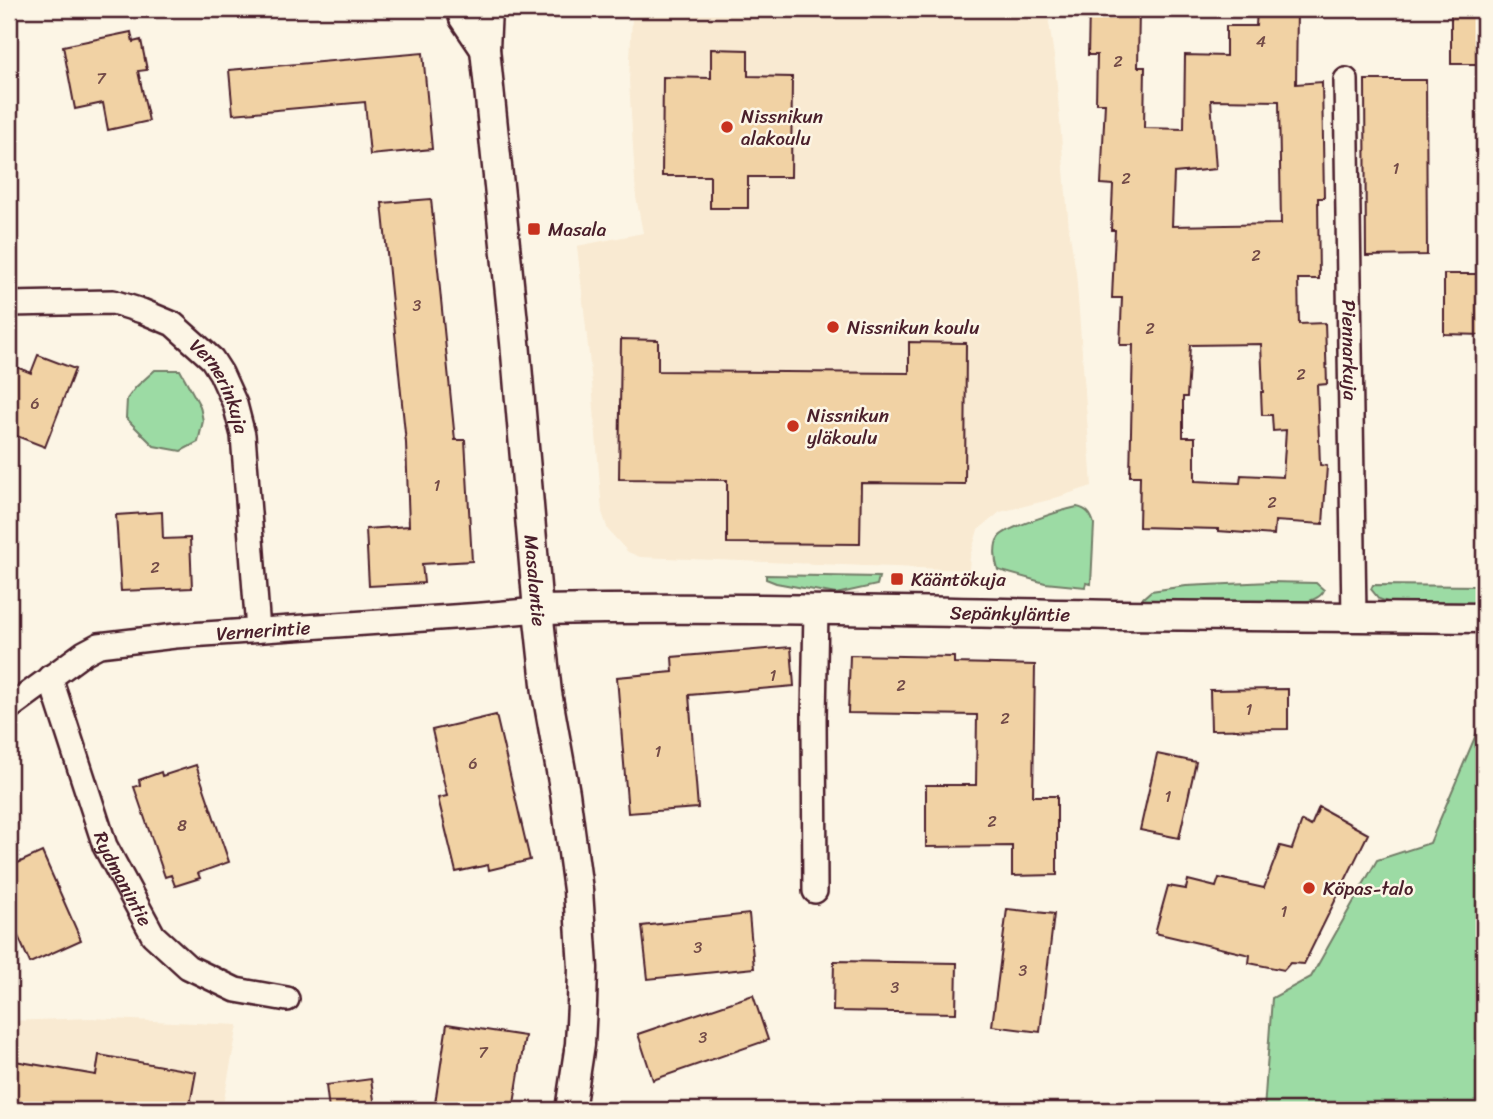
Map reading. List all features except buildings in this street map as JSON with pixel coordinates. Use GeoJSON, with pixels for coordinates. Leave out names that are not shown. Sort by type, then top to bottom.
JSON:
{"type":"FeatureCollection","features":[{"type":"Feature","properties":{"kind":"street","name":"Masalantie"},"geometry":{"type":"LineString","coordinates":[[461,9],[485,49]]}},
{"type":"Feature","properties":{"kind":"street","name":"Masalantie"},"geometry":{"type":"LineString","coordinates":[[487,9],[485,49],[515,342],[538,610],[547,693],[565,793],[578,890],[583,968],[580,1044],[570,1110]]}},
{"type":"Feature","properties":{"kind":"street","name":"Piennarkuja"},"geometry":{"type":"LineString","coordinates":[[1346,80],[1354,617]]}},
{"type":"Feature","properties":{"kind":"street","name":"Vernerinkuja"},"geometry":{"type":"LineString","coordinates":[[9,304],[113,302],[173,324],[212,359],[235,404],[243,435],[258,630]]}},
{"type":"Feature","properties":{"kind":"street","name":"Sepänkyläntie"},"geometry":{"type":"LineString","coordinates":[[538,610],[628,608],[1484,618]]}},
{"type":"Feature","properties":{"kind":"street","name":"Vernerintie"},"geometry":{"type":"LineString","coordinates":[[9,708],[99,645],[175,636],[538,610]]}},
{"type":"Feature","properties":{"kind":"street"},"geometry":{"type":"LineString","coordinates":[[815,891],[816,610]]}},
{"type":"Feature","properties":{"kind":"street","name":"Rydmanintie"},"geometry":{"type":"LineString","coordinates":[[50,677],[105,846],[153,935],[188,967],[236,990],[287,999]]}},
{"type":"Feature","properties":{"kind":"shaded area","name":"Nissnikun koulu"},"geometry":{"type":"Polygon","coordinates":[[[656,9],[1047,9],[1055,63],[1069,229],[1076,272],[1092,486],[1000,512],[978,530],[969,570],[640,557],[628,552],[608,530],[602,512],[592,383],[577,246],[643,233],[636,197],[629,81],[632,17],[656,9]]]}},
{"type":"Feature","properties":{"kind":"shaded area"},"geometry":{"type":"Polygon","coordinates":[[[90,1018],[238,1025],[222,1110],[9,1110],[9,1021],[90,1018]]]}},
{"type":"Feature","properties":{"kind":"green space"},"geometry":{"type":"Polygon","coordinates":[[[155,370],[180,370],[200,406],[203,421],[198,442],[181,451],[154,446],[126,418],[127,399],[155,370]]]}},
{"type":"Feature","properties":{"kind":"green space"},"geometry":{"type":"Polygon","coordinates":[[[1077,507],[1088,512],[1094,524],[1091,584],[1086,583],[1085,587],[1045,583],[998,570],[995,549],[997,540],[1004,533],[1048,515],[1077,507]]]}},
{"type":"Feature","properties":{"kind":"green space"},"geometry":{"type":"Polygon","coordinates":[[[766,575],[879,577],[877,585],[836,594],[776,583],[766,579],[766,575]]]}},
{"type":"Feature","properties":{"kind":"green space"},"geometry":{"type":"Polygon","coordinates":[[[1316,583],[1324,590],[1318,597],[1303,603],[1143,601],[1151,591],[1186,586],[1316,583]]]}},
{"type":"Feature","properties":{"kind":"green space"},"geometry":{"type":"Polygon","coordinates":[[[1373,585],[1484,586],[1484,604],[1390,603],[1379,599],[1371,589],[1373,585]]]}},
{"type":"Feature","properties":{"kind":"green space"},"geometry":{"type":"Polygon","coordinates":[[[1484,716],[1484,1110],[1264,1110],[1272,998],[1311,977],[1377,860],[1430,843],[1484,716]]]}},
{"type":"Feature","properties":{"kind":"place","name":"Nissnikun alakoulu"},"geometry":{"type":"Point","coordinates":[727,127]}},
{"type":"Feature","properties":{"kind":"place","name":"Masala"},"geometry":{"type":"Point","coordinates":[534,229]}},
{"type":"Feature","properties":{"kind":"place","name":"Nissnikun koulu"},"geometry":{"type":"Point","coordinates":[833,327]}},
{"type":"Feature","properties":{"kind":"place","name":"Nissnikun yläkoulu"},"geometry":{"type":"Point","coordinates":[793,426]}},
{"type":"Feature","properties":{"kind":"place","name":"Kääntökuja"},"geometry":{"type":"Point","coordinates":[897,579]}},
{"type":"Feature","properties":{"kind":"place","name":"Köpas-talo"},"geometry":{"type":"Point","coordinates":[1309,888]}}]}
